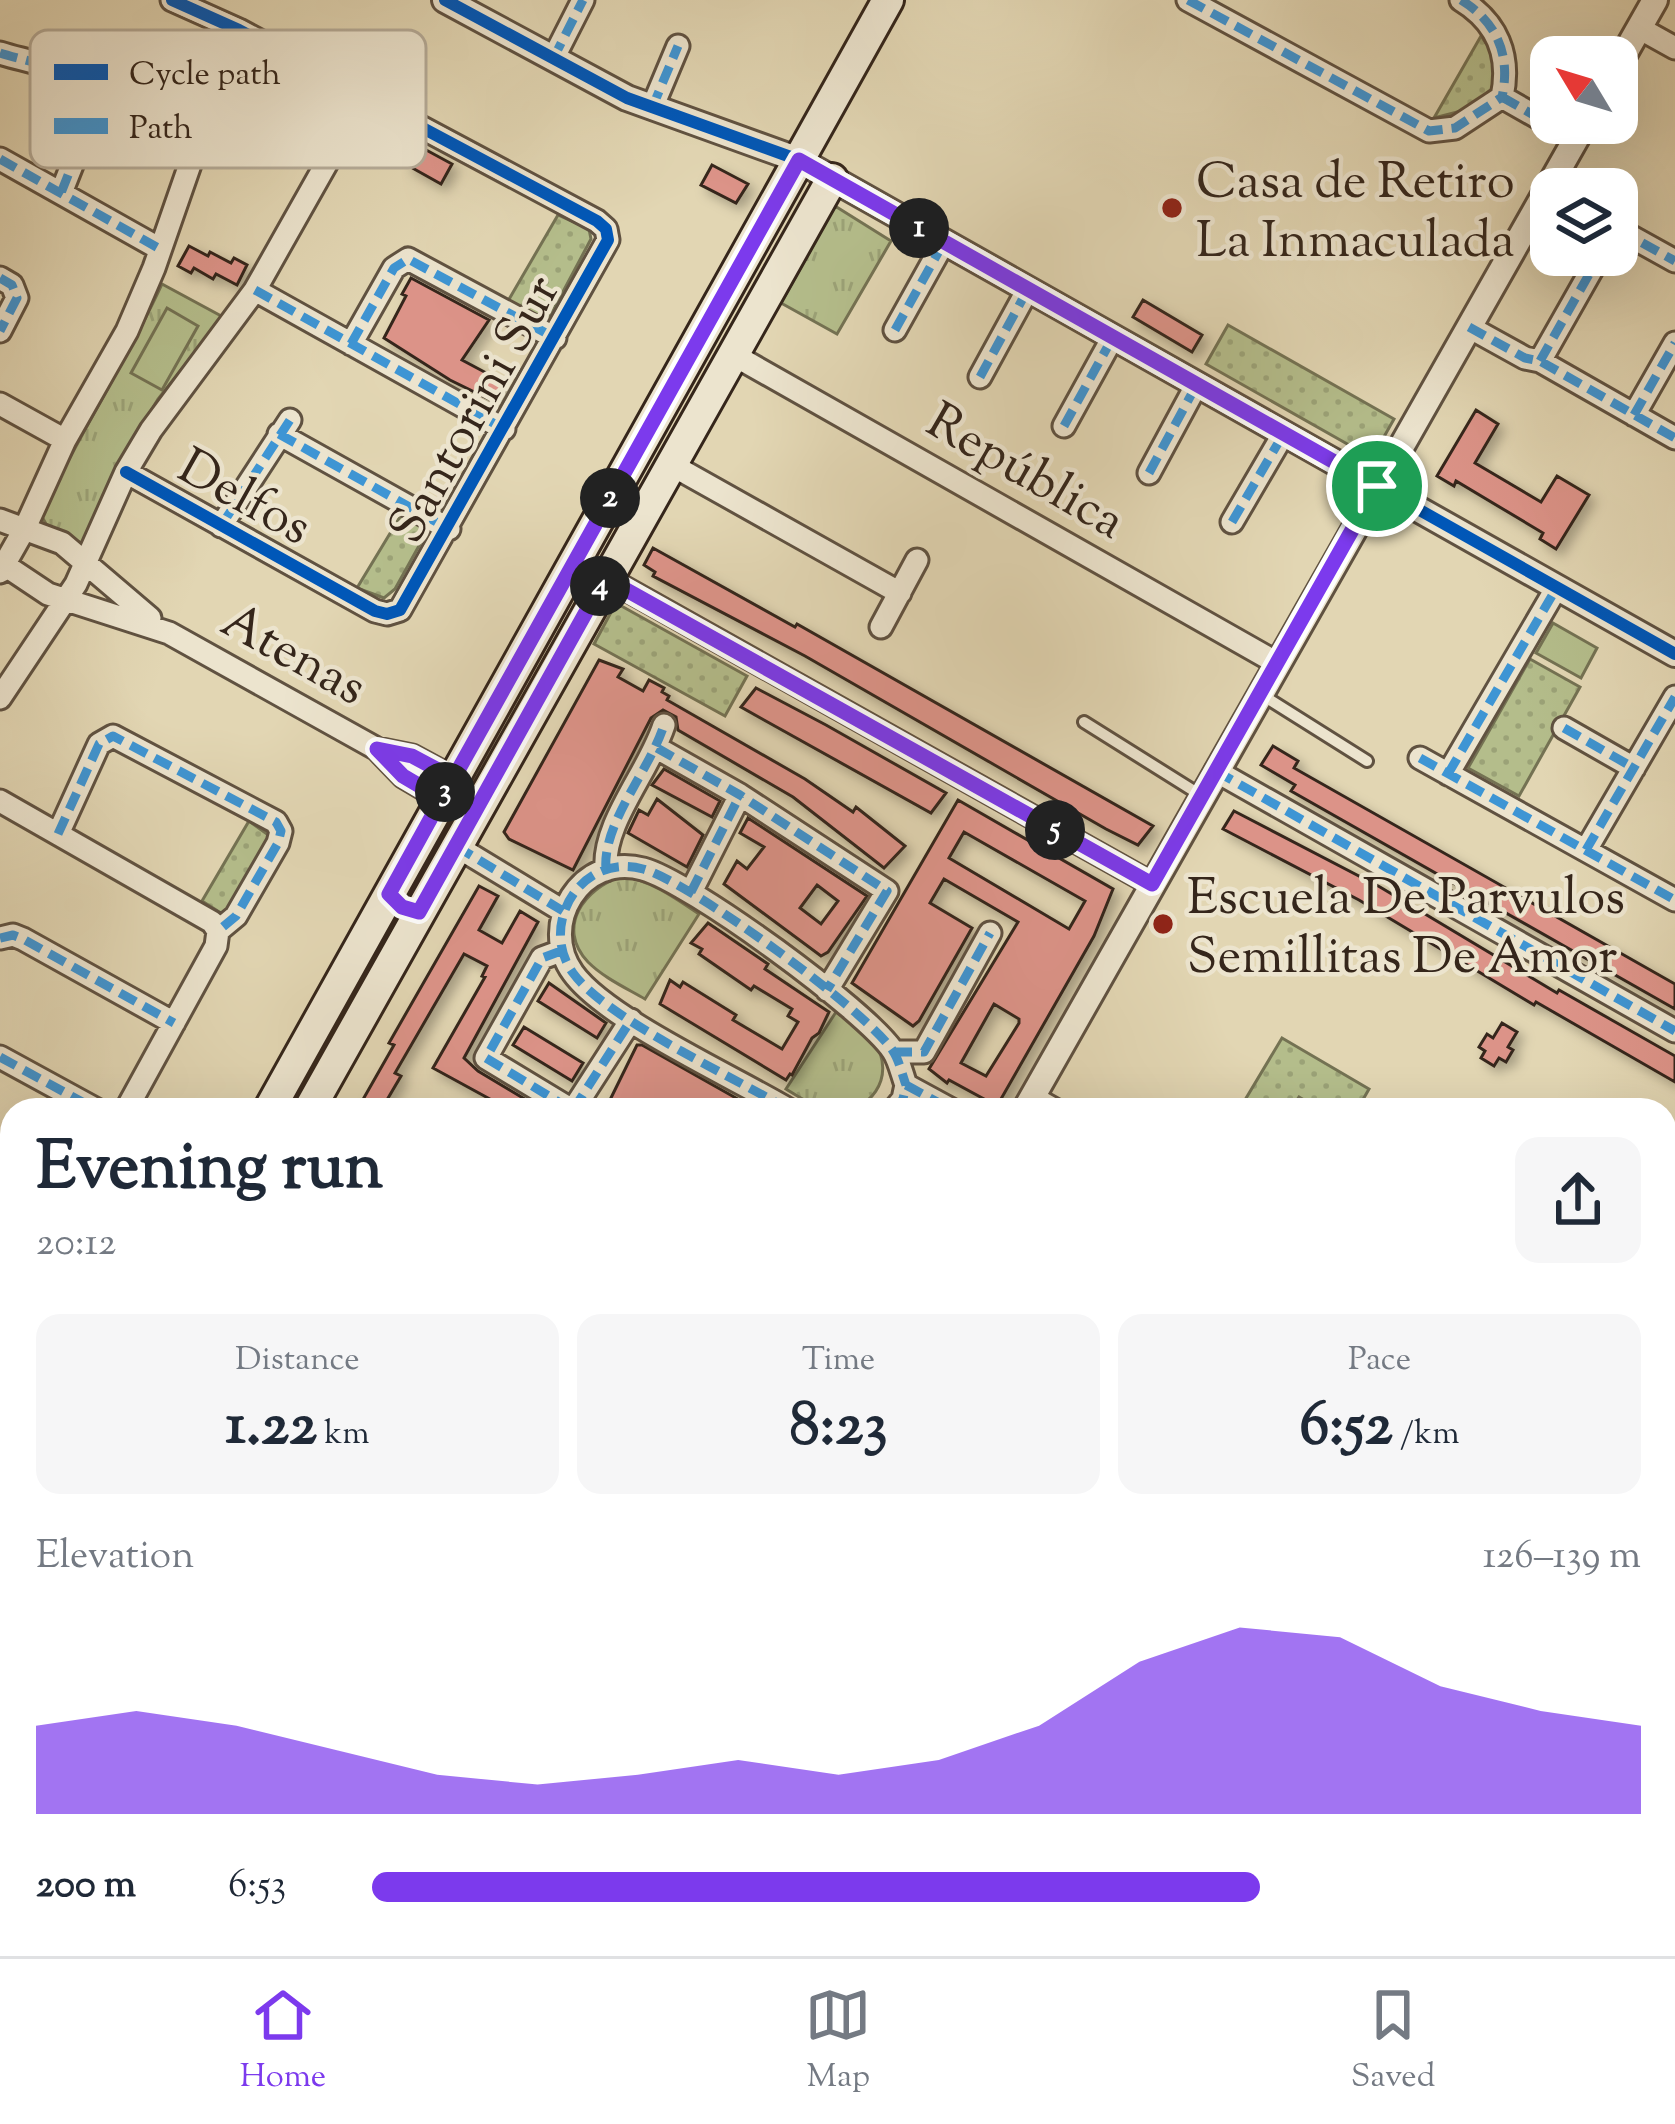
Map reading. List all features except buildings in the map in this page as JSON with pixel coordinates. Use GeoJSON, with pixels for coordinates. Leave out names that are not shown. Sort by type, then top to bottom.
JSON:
{"type":"FeatureCollection","features":[{"type":"Feature","properties":{"kind":"main road"},"geometry":{"type":"LineString","coordinates":[[317,1098],[732,354],[759,274],[765,222],[888,0]]}},
{"type":"Feature","properties":{"kind":"main road"},"geometry":{"type":"LineString","coordinates":[[276,1098],[447,789],[759,274],[832,179]]}},
{"type":"Feature","properties":{"kind":"main road"},"geometry":{"type":"LineString","coordinates":[[389,894],[402,907],[419,912]]}},
{"type":"Feature","properties":{"kind":"street"},"geometry":{"type":"LineString","coordinates":[[172,0],[237,30]]}},
{"type":"Feature","properties":{"kind":"street"},"geometry":{"type":"LineString","coordinates":[[553,58],[584,0]]}},
{"type":"Feature","properties":{"kind":"street"},"geometry":{"type":"LineString","coordinates":[[1188,0],[1429,130],[1456,128],[1502,97]]}},
{"type":"Feature","properties":{"kind":"street"},"geometry":{"type":"LineString","coordinates":[[1462,0],[1485,16],[1496,33],[1505,66],[1502,97]]}},
{"type":"Feature","properties":{"kind":"street"},"geometry":{"type":"LineString","coordinates":[[1634,36],[1655,0]]}},
{"type":"Feature","properties":{"kind":"street"},"geometry":{"type":"LineString","coordinates":[[460,4],[652,108],[799,160],[1675,654]]}},
{"type":"Feature","properties":{"kind":"street"},"geometry":{"type":"LineString","coordinates":[[1639,28],[1675,48]]}},
{"type":"Feature","properties":{"kind":"street"},"geometry":{"type":"LineString","coordinates":[[652,108],[678,46]]}},
{"type":"Feature","properties":{"kind":"street"},"geometry":{"type":"LineString","coordinates":[[0,53],[30,63]]}},
{"type":"Feature","properties":{"kind":"street"},"geometry":{"type":"LineString","coordinates":[[1502,97],[1530,109]]}},
{"type":"Feature","properties":{"kind":"street","name":"Santorini Sur"},"geometry":{"type":"LineString","coordinates":[[394,613],[406,606],[605,250],[608,234],[597,220],[426,130]]}},
{"type":"Feature","properties":{"kind":"street"},"geometry":{"type":"LineString","coordinates":[[1032,1098],[1377,486],[1476,326],[1573,144]]}},
{"type":"Feature","properties":{"kind":"street"},"geometry":{"type":"LineString","coordinates":[[0,159],[160,249]]}},
{"type":"Feature","properties":{"kind":"street"},"geometry":{"type":"LineString","coordinates":[[61,193],[71,168]]}},
{"type":"Feature","properties":{"kind":"street"},"geometry":{"type":"LineString","coordinates":[[1,567],[25,528],[65,440],[127,332],[189,168]]}},
{"type":"Feature","properties":{"kind":"street"},"geometry":{"type":"LineString","coordinates":[[0,698],[66,600],[126,472],[163,411],[255,290],[324,168]]}},
{"type":"Feature","properties":{"kind":"street"},"geometry":{"type":"LineString","coordinates":[[1638,240],[1675,261]]}},
{"type":"Feature","properties":{"kind":"street"},"geometry":{"type":"LineString","coordinates":[[896,330],[944,242]]}},
{"type":"Feature","properties":{"kind":"street"},"geometry":{"type":"LineString","coordinates":[[351,344],[394,268],[404,260],[413,260],[555,338]]}},
{"type":"Feature","properties":{"kind":"street"},"geometry":{"type":"LineString","coordinates":[[1540,361],[1588,276]]}},
{"type":"Feature","properties":{"kind":"street"},"geometry":{"type":"LineString","coordinates":[[0,331],[16,303],[8,286]]}},
{"type":"Feature","properties":{"kind":"street"},"geometry":{"type":"LineString","coordinates":[[980,377],[1028,289]]}},
{"type":"Feature","properties":{"kind":"street"},"geometry":{"type":"LineString","coordinates":[[255,290],[504,429]]}},
{"type":"Feature","properties":{"kind":"street"},"geometry":{"type":"LineString","coordinates":[[1476,326],[1529,348],[1540,361],[1675,439]]}},
{"type":"Feature","properties":{"kind":"street"},"geometry":{"type":"LineString","coordinates":[[1064,426],[1113,337]]}},
{"type":"Feature","properties":{"kind":"street"},"geometry":{"type":"LineString","coordinates":[[1634,415],[1675,343]]}},
{"type":"Feature","properties":{"kind":"street","name":"República"},"geometry":{"type":"LineString","coordinates":[[732,354],[1277,663]]}},
{"type":"Feature","properties":{"kind":"street"},"geometry":{"type":"LineString","coordinates":[[1149,472],[1197,384]]}},
{"type":"Feature","properties":{"kind":"street"},"geometry":{"type":"LineString","coordinates":[[0,404],[65,440]]}},
{"type":"Feature","properties":{"kind":"street"},"geometry":{"type":"LineString","coordinates":[[221,526],[284,427],[449,529]]}},
{"type":"Feature","properties":{"kind":"street"},"geometry":{"type":"LineString","coordinates":[[1232,522],[1284,433]]}},
{"type":"Feature","properties":{"kind":"street"},"geometry":{"type":"LineString","coordinates":[[670,464],[900,593]]}},
{"type":"Feature","properties":{"kind":"street","name":"Delfos"},"geometry":{"type":"LineString","coordinates":[[126,472],[375,611],[394,613]]}},
{"type":"Feature","properties":{"kind":"street","name":"Atenas"},"geometry":{"type":"LineString","coordinates":[[0,520],[62,543],[169,633]]}},
{"type":"Feature","properties":{"kind":"street"},"geometry":{"type":"LineString","coordinates":[[881,627],[917,560]]}},
{"type":"Feature","properties":{"kind":"street","name":"Atenas"},"geometry":{"type":"LineString","coordinates":[[1,567],[66,600],[169,633],[377,749],[412,756],[447,789]]}},
{"type":"Feature","properties":{"kind":"street"},"geometry":{"type":"LineString","coordinates":[[605,578],[1152,884]]}},
{"type":"Feature","properties":{"kind":"street"},"geometry":{"type":"LineString","coordinates":[[1448,774],[1556,587]]}},
{"type":"Feature","properties":{"kind":"street"},"geometry":{"type":"LineString","coordinates":[[1586,850],[1675,697]]}},
{"type":"Feature","properties":{"kind":"street"},"geometry":{"type":"LineString","coordinates":[[606,870],[604,846],[657,748],[664,725]]}},
{"type":"Feature","properties":{"kind":"street"},"geometry":{"type":"LineString","coordinates":[[1564,728],[1634,768]]}},
{"type":"Feature","properties":{"kind":"street"},"geometry":{"type":"LineString","coordinates":[[58,834],[96,749],[108,737],[124,740],[276,822],[281,831],[278,844],[236,916],[218,931]]}},
{"type":"Feature","properties":{"kind":"street"},"geometry":{"type":"LineString","coordinates":[[657,748],[740,795],[887,891],[827,990]]}},
{"type":"Feature","properties":{"kind":"street"},"geometry":{"type":"LineString","coordinates":[[1420,758],[1674,898]]}},
{"type":"Feature","properties":{"kind":"street"},"geometry":{"type":"LineString","coordinates":[[1216,771],[1675,1031]]}},
{"type":"Feature","properties":{"kind":"street"},"geometry":{"type":"LineString","coordinates":[[692,892],[740,795]]}},
{"type":"Feature","properties":{"kind":"street"},"geometry":{"type":"LineString","coordinates":[[0,801],[212,922],[218,931],[216,946],[133,1098]]}},
{"type":"Feature","properties":{"kind":"street"},"geometry":{"type":"LineString","coordinates":[[456,846],[563,911]]}},
{"type":"Feature","properties":{"kind":"street"},"geometry":{"type":"LineString","coordinates":[[761,1098],[631,1020],[576,978],[561,951],[563,911],[584,881],[625,866],[645,869],[692,892],[867,1022],[894,1052],[906,1085],[930,1098]]}},
{"type":"Feature","properties":{"kind":"street"},"geometry":{"type":"LineString","coordinates":[[894,1052],[924,1052],[988,931]]}},
{"type":"Feature","properties":{"kind":"street"},"geometry":{"type":"LineString","coordinates":[[3,936],[23,939],[174,1023]]}},
{"type":"Feature","properties":{"kind":"street"},"geometry":{"type":"LineString","coordinates":[[553,1098],[486,1058],[542,958],[561,951]]}},
{"type":"Feature","properties":{"kind":"street"},"geometry":{"type":"LineString","coordinates":[[581,1098],[631,1020]]}},
{"type":"Feature","properties":{"kind":"street"},"geometry":{"type":"LineString","coordinates":[[0,1057],[75,1098]]}},
{"type":"Feature","properties":{"kind":"street"},"geometry":{"type":"LineString","coordinates":[[900,1098],[906,1085]]}},
{"type":"Feature","properties":{"kind":"lane"},"geometry":{"type":"LineString","coordinates":[[1260,694],[1367,761]]}},
{"type":"Feature","properties":{"kind":"lane"},"geometry":{"type":"LineString","coordinates":[[1084,722],[1202,796]]}},
{"type":"Feature","properties":{"kind":"green space"},"geometry":{"type":"Polygon","coordinates":[[[1481,36],[1494,54],[1496,85],[1469,109],[1434,118],[1481,36]]]}},
{"type":"Feature","properties":{"kind":"green space"},"geometry":{"type":"Polygon","coordinates":[[[835,206],[891,241],[837,334],[781,303],[835,206]]]}},
{"type":"Feature","properties":{"kind":"green space"},"geometry":{"type":"Polygon","coordinates":[[[558,215],[589,229],[591,239],[548,320],[508,301],[558,215]]]}},
{"type":"Feature","properties":{"kind":"green space"},"geometry":{"type":"Polygon","coordinates":[[[162,284],[223,317],[158,399],[118,465],[88,537],[81,543],[46,524],[41,515],[162,284]]]}},
{"type":"Feature","properties":{"kind":"green space"},"geometry":{"type":"Polygon","coordinates":[[[167,308],[198,326],[162,390],[131,373],[167,308]]]}},
{"type":"Feature","properties":{"kind":"green space"},"geometry":{"type":"Polygon","coordinates":[[[1228,325],[1394,419],[1372,458],[1206,364],[1228,325]]]}},
{"type":"Feature","properties":{"kind":"green space"},"geometry":{"type":"Polygon","coordinates":[[[403,512],[430,526],[395,589],[384,598],[357,588],[403,512]]]}},
{"type":"Feature","properties":{"kind":"green space"},"geometry":{"type":"Polygon","coordinates":[[[616,603],[747,676],[725,716],[594,644],[616,603]]]}},
{"type":"Feature","properties":{"kind":"green space"},"geometry":{"type":"Polygon","coordinates":[[[1553,623],[1597,648],[1581,678],[1536,653],[1553,623]]]}},
{"type":"Feature","properties":{"kind":"green space"},"geometry":{"type":"Polygon","coordinates":[[[1530,659],[1580,687],[1519,796],[1468,768],[1530,659]]]}},
{"type":"Feature","properties":{"kind":"green space"},"geometry":{"type":"Polygon","coordinates":[[[249,821],[271,841],[234,912],[224,915],[202,901],[249,821]]]}},
{"type":"Feature","properties":{"kind":"green space"},"geometry":{"type":"Polygon","coordinates":[[[622,876],[653,886],[699,914],[645,999],[594,968],[578,949],[574,935],[574,923],[586,899],[622,876]]]}},
{"type":"Feature","properties":{"kind":"green space"},"geometry":{"type":"Polygon","coordinates":[[[836,1012],[861,1029],[881,1055],[881,1080],[870,1098],[802,1098],[786,1089],[836,1012]]]}},
{"type":"Feature","properties":{"kind":"green space"},"geometry":{"type":"Polygon","coordinates":[[[1282,1038],[1369,1089],[1364,1098],[1246,1098],[1282,1038]]]}},
{"type":"Feature","properties":{"kind":"marked path"},"geometry":{"type":"LineString","coordinates":[[553,59],[583,0]]}},
{"type":"Feature","properties":{"kind":"marked path"},"geometry":{"type":"LineString","coordinates":[[1188,0],[1429,131],[1455,128],[1502,97]]}},
{"type":"Feature","properties":{"kind":"marked path"},"geometry":{"type":"LineString","coordinates":[[1461,0],[1484,19],[1498,41],[1504,67],[1502,97]]}},
{"type":"Feature","properties":{"kind":"marked path"},"geometry":{"type":"LineString","coordinates":[[652,108],[678,46]]}},
{"type":"Feature","properties":{"kind":"marked path"},"geometry":{"type":"LineString","coordinates":[[0,53],[30,62]]}},
{"type":"Feature","properties":{"kind":"marked path"},"geometry":{"type":"LineString","coordinates":[[1502,97],[1530,113]]}},
{"type":"Feature","properties":{"kind":"marked path"},"geometry":{"type":"LineString","coordinates":[[0,159],[160,249]]}},
{"type":"Feature","properties":{"kind":"marked path"},"geometry":{"type":"LineString","coordinates":[[61,193],[71,168]]}},
{"type":"Feature","properties":{"kind":"marked path"},"geometry":{"type":"LineString","coordinates":[[1638,240],[1675,261]]}},
{"type":"Feature","properties":{"kind":"marked path"},"geometry":{"type":"LineString","coordinates":[[895,330],[944,242]]}},
{"type":"Feature","properties":{"kind":"marked path"},"geometry":{"type":"LineString","coordinates":[[351,344],[394,268],[408,259],[555,338]]}},
{"type":"Feature","properties":{"kind":"marked path"},"geometry":{"type":"LineString","coordinates":[[1540,361],[1588,276]]}},
{"type":"Feature","properties":{"kind":"marked path"},"geometry":{"type":"LineString","coordinates":[[0,278],[12,285],[17,298],[0,331]]}},
{"type":"Feature","properties":{"kind":"marked path"},"geometry":{"type":"LineString","coordinates":[[980,377],[1028,289]]}},
{"type":"Feature","properties":{"kind":"marked path"},"geometry":{"type":"LineString","coordinates":[[255,290],[504,429]]}},
{"type":"Feature","properties":{"kind":"marked path"},"geometry":{"type":"LineString","coordinates":[[1469,327],[1525,358],[1540,361],[1675,438]]}},
{"type":"Feature","properties":{"kind":"marked path"},"geometry":{"type":"LineString","coordinates":[[1064,426],[1113,337]]}},
{"type":"Feature","properties":{"kind":"marked path"},"geometry":{"type":"LineString","coordinates":[[1634,415],[1675,343]]}},
{"type":"Feature","properties":{"kind":"marked path"},"geometry":{"type":"LineString","coordinates":[[1149,473],[1197,384]]}},
{"type":"Feature","properties":{"kind":"marked path"},"geometry":{"type":"LineString","coordinates":[[221,526],[290,420]]}},
{"type":"Feature","properties":{"kind":"marked path"},"geometry":{"type":"LineString","coordinates":[[1232,522],[1284,433]]}},
{"type":"Feature","properties":{"kind":"marked path"},"geometry":{"type":"LineString","coordinates":[[279,434],[449,529]]}},
{"type":"Feature","properties":{"kind":"marked path"},"geometry":{"type":"LineString","coordinates":[[1448,774],[1557,587]]}},
{"type":"Feature","properties":{"kind":"marked path"},"geometry":{"type":"LineString","coordinates":[[1586,850],[1675,697]]}},
{"type":"Feature","properties":{"kind":"marked path"},"geometry":{"type":"LineString","coordinates":[[606,870],[611,834],[664,725]]}},
{"type":"Feature","properties":{"kind":"marked path"},"geometry":{"type":"LineString","coordinates":[[1564,728],[1634,768]]}},
{"type":"Feature","properties":{"kind":"marked path"},"geometry":{"type":"LineString","coordinates":[[58,834],[99,744],[113,736],[276,822],[281,831],[278,843],[236,916],[218,931]]}},
{"type":"Feature","properties":{"kind":"marked path"},"geometry":{"type":"LineString","coordinates":[[657,748],[740,795],[887,891],[827,990]]}},
{"type":"Feature","properties":{"kind":"marked path"},"geometry":{"type":"LineString","coordinates":[[1420,758],[1675,900]]}},
{"type":"Feature","properties":{"kind":"marked path"},"geometry":{"type":"LineString","coordinates":[[1216,771],[1675,1031]]}},
{"type":"Feature","properties":{"kind":"marked path"},"geometry":{"type":"LineString","coordinates":[[691,892],[740,795]]}},
{"type":"Feature","properties":{"kind":"marked path"},"geometry":{"type":"LineString","coordinates":[[456,846],[563,911]]}},
{"type":"Feature","properties":{"kind":"marked path"},"geometry":{"type":"LineString","coordinates":[[767,1098],[642,1028],[573,973],[560,934],[563,915],[584,882],[601,871],[643,869],[698,897],[776,950],[877,1032],[893,1051],[906,1085]]}},
{"type":"Feature","properties":{"kind":"marked path"},"geometry":{"type":"LineString","coordinates":[[894,1052],[924,1052],[990,933]]}},
{"type":"Feature","properties":{"kind":"marked path"},"geometry":{"type":"LineString","coordinates":[[0,938],[23,939],[174,1023]]}},
{"type":"Feature","properties":{"kind":"marked path"},"geometry":{"type":"LineString","coordinates":[[552,1098],[486,1058],[542,958],[561,951]]}},
{"type":"Feature","properties":{"kind":"marked path"},"geometry":{"type":"LineString","coordinates":[[581,1098],[631,1020]]}},
{"type":"Feature","properties":{"kind":"marked path"},"geometry":{"type":"LineString","coordinates":[[0,1057],[75,1098]]}},
{"type":"Feature","properties":{"kind":"marked path"},"geometry":{"type":"LineString","coordinates":[[906,1085],[930,1098]]}},
{"type":"Feature","properties":{"kind":"marked path"},"geometry":{"type":"LineString","coordinates":[[903,1098],[906,1085]]}},
{"type":"Feature","properties":{"kind":"cycle path"},"geometry":{"type":"LineString","coordinates":[[172,0],[239,30]]}},
{"type":"Feature","properties":{"kind":"cycle path"},"geometry":{"type":"LineString","coordinates":[[445,0],[627,98],[799,160],[1675,654]]}},
{"type":"Feature","properties":{"kind":"cycle path"},"geometry":{"type":"LineString","coordinates":[[126,472],[375,611],[400,610],[608,240],[606,229],[597,221],[426,130]]}},
{"type":"Feature","properties":{"kind":"place","name":"Casa de Retiro La Inmaculada"},"geometry":{"type":"Point","coordinates":[1172,208]}},
{"type":"Feature","properties":{"kind":"place","name":"Escuela De Parvulos Semillitas De Amor"},"geometry":{"type":"Point","coordinates":[1163,924]}},
{"type":"Feature","properties":{"kind":"route"},"geometry":{"type":"LineString","coordinates":[[1377,486],[799,160],[442,799],[403,776],[377,749],[412,756],[453,778],[442,799],[389,894],[402,907],[419,912],[605,578],[1152,884],[1377,486]]}}]}
